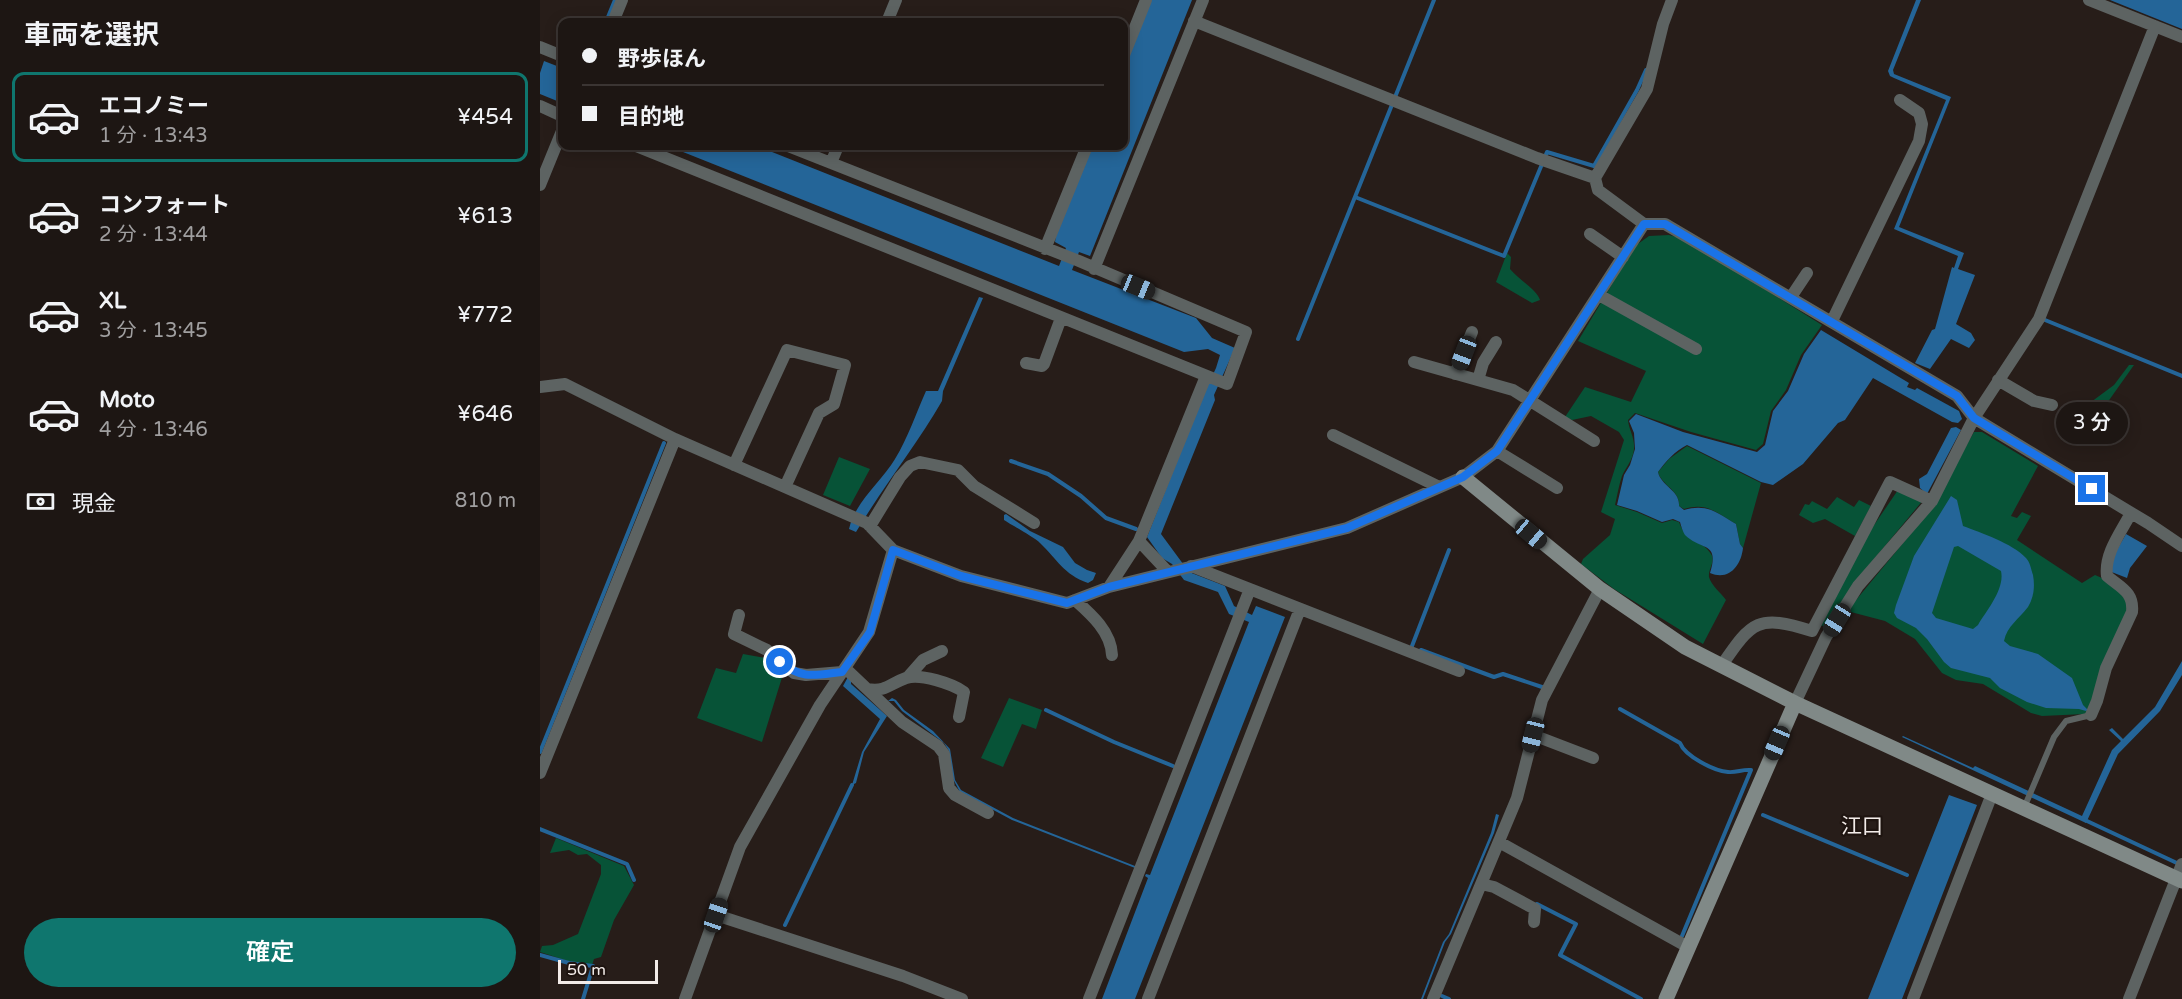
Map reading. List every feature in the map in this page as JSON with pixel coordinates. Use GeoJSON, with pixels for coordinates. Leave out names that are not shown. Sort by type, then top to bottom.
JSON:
{"type":"FeatureCollection","features":[{"type":"Feature","properties":{"kind":"street"},"geometry":{"type":"LineString","coordinates":[[615,18],[622,0]]}},
{"type":"Feature","properties":{"kind":"street"},"geometry":{"type":"LineString","coordinates":[[889,18],[896,0]]}},
{"type":"Feature","properties":{"kind":"street"},"geometry":{"type":"LineString","coordinates":[[1128,45],[1146,0]]}},
{"type":"Feature","properties":{"kind":"street"},"geometry":{"type":"LineString","coordinates":[[1094,269],[1203,0]]}},
{"type":"Feature","properties":{"kind":"street"},"geometry":{"type":"LineString","coordinates":[[1672,0],[1663,24],[1647,89],[1594,178],[1598,190],[1644,224],[1665,224],[1957,396],[1974,418],[2180,541]]}},
{"type":"Feature","properties":{"kind":"street"},"geometry":{"type":"LineString","coordinates":[[2089,0],[2182,37]]}},
{"type":"Feature","properties":{"kind":"street"},"geometry":{"type":"LineString","coordinates":[[1194,21],[1537,158],[1594,178]]}},
{"type":"Feature","properties":{"kind":"street"},"geometry":{"type":"LineString","coordinates":[[1666,999],[1826,637],[1858,586],[1932,501],[1974,418],[2038,319],[2155,26]]}},
{"type":"Feature","properties":{"kind":"street"},"geometry":{"type":"LineString","coordinates":[[540,47],[558,54]]}},
{"type":"Feature","properties":{"kind":"street"},"geometry":{"type":"LineString","coordinates":[[1832,321],[1919,141],[1922,124],[1919,112],[1900,100]]}},
{"type":"Feature","properties":{"kind":"street"},"geometry":{"type":"LineString","coordinates":[[540,106],[558,114]]}},
{"type":"Feature","properties":{"kind":"street"},"geometry":{"type":"LineString","coordinates":[[540,185],[558,141]]}},
{"type":"Feature","properties":{"kind":"street"},"geometry":{"type":"LineString","coordinates":[[646,150],[1227,384],[1246,332],[1079,261],[798,150]]}},
{"type":"Feature","properties":{"kind":"street"},"geometry":{"type":"LineString","coordinates":[[831,163],[836,150]]}},
{"type":"Feature","properties":{"kind":"street"},"geometry":{"type":"LineString","coordinates":[[1045,249],[1085,150]]}},
{"type":"Feature","properties":{"kind":"street"},"geometry":{"type":"LineString","coordinates":[[540,387],[566,384],[675,439],[870,526],[893,550],[961,576],[1067,603],[1109,587],[1347,528],[1463,477],[1497,451],[1644,224]]}},
{"type":"Feature","properties":{"kind":"street"},"geometry":{"type":"LineString","coordinates":[[1590,234],[1623,257]]}},
{"type":"Feature","properties":{"kind":"street"},"geometry":{"type":"LineString","coordinates":[[1791,297],[1807,273]]}},
{"type":"Feature","properties":{"kind":"street"},"geometry":{"type":"LineString","coordinates":[[1599,295],[1696,349]]}},
{"type":"Feature","properties":{"kind":"street"},"geometry":{"type":"LineString","coordinates":[[1026,363],[1042,366],[1044,364],[1061,318]]}},
{"type":"Feature","properties":{"kind":"street"},"geometry":{"type":"LineString","coordinates":[[1455,374],[1472,332]]}},
{"type":"Feature","properties":{"kind":"street"},"geometry":{"type":"LineString","coordinates":[[1479,380],[1483,363],[1496,342]]}},
{"type":"Feature","properties":{"kind":"street"},"geometry":{"type":"LineString","coordinates":[[734,465],[787,350],[845,365],[834,404],[819,413],[785,487]]}},
{"type":"Feature","properties":{"kind":"street"},"geometry":{"type":"LineString","coordinates":[[1414,362],[1513,390],[1594,441]]}},
{"type":"Feature","properties":{"kind":"street"},"geometry":{"type":"LineString","coordinates":[[1109,587],[1139,541],[1206,376]]}},
{"type":"Feature","properties":{"kind":"street"},"geometry":{"type":"LineString","coordinates":[[1998,380],[2034,401],[2052,405]]}},
{"type":"Feature","properties":{"kind":"street"},"geometry":{"type":"LineString","coordinates":[[1333,435],[1439,487]]}},
{"type":"Feature","properties":{"kind":"street"},"geometry":{"type":"LineString","coordinates":[[540,772],[675,439]]}},
{"type":"Feature","properties":{"kind":"street"},"geometry":{"type":"LineString","coordinates":[[1497,451],[1557,488]]}},
{"type":"Feature","properties":{"kind":"street"},"geometry":{"type":"LineString","coordinates":[[870,526],[900,477],[910,466],[920,462],[929,462],[958,470],[974,486],[1034,523]]}},
{"type":"Feature","properties":{"kind":"street"},"geometry":{"type":"LineString","coordinates":[[1463,477],[1600,589],[1685,647],[1795,703],[2179,880]]}},
{"type":"Feature","properties":{"kind":"street"},"geometry":{"type":"LineString","coordinates":[[1722,665],[1743,635],[1757,624],[1774,621],[1812,630],[1890,482],[1932,501]]}},
{"type":"Feature","properties":{"kind":"street"},"geometry":{"type":"LineString","coordinates":[[2091,715],[2106,668],[2133,612],[2133,603],[2128,592],[2107,576],[2106,568],[2111,549],[2131,513]]}},
{"type":"Feature","properties":{"kind":"street"},"geometry":{"type":"LineString","coordinates":[[1139,541],[1168,572]]}},
{"type":"Feature","properties":{"kind":"street"},"geometry":{"type":"LineString","coordinates":[[685,999],[740,847],[820,705],[870,632],[893,550]]}},
{"type":"Feature","properties":{"kind":"street"},"geometry":{"type":"LineString","coordinates":[[1191,566],[1459,671]]}},
{"type":"Feature","properties":{"kind":"street"},"geometry":{"type":"LineString","coordinates":[[1089,999],[1250,589]]}},
{"type":"Feature","properties":{"kind":"street"},"geometry":{"type":"LineString","coordinates":[[1433,999],[1517,798],[1542,700],[1600,589]]}},
{"type":"Feature","properties":{"kind":"street"},"geometry":{"type":"LineString","coordinates":[[1076,600],[1096,620],[1112,645],[1112,655]]}},
{"type":"Feature","properties":{"kind":"street"},"geometry":{"type":"LineString","coordinates":[[1148,999],[1300,609]]}},
{"type":"Feature","properties":{"kind":"street"},"geometry":{"type":"LineString","coordinates":[[739,615],[734,634],[767,650],[794,673],[806,675],[844,670],[902,722],[938,746],[944,754],[949,788],[955,795],[988,813]]}},
{"type":"Feature","properties":{"kind":"street"},"geometry":{"type":"LineString","coordinates":[[867,689],[878,691],[886,689],[908,677],[923,660],[942,651]]}},
{"type":"Feature","properties":{"kind":"street"},"geometry":{"type":"LineString","coordinates":[[908,677],[915,676],[955,685],[964,692],[959,717]]}},
{"type":"Feature","properties":{"kind":"street"},"geometry":{"type":"LineString","coordinates":[[1533,735],[1593,758]]}},
{"type":"Feature","properties":{"kind":"street"},"geometry":{"type":"LineString","coordinates":[[1913,999],[1992,794]]}},
{"type":"Feature","properties":{"kind":"street"},"geometry":{"type":"LineString","coordinates":[[1499,842],[1688,947]]}},
{"type":"Feature","properties":{"kind":"street"},"geometry":{"type":"LineString","coordinates":[[2129,999],[2179,880],[2182,864]]}},
{"type":"Feature","properties":{"kind":"street"},"geometry":{"type":"LineString","coordinates":[[1482,884],[1494,887],[1535,909],[1534,922]]}},
{"type":"Feature","properties":{"kind":"street"},"geometry":{"type":"LineString","coordinates":[[716,915],[903,976],[962,999]]}},
{"type":"Feature","properties":{"kind":"lane"},"geometry":{"type":"LineString","coordinates":[[2024,809],[2054,737],[2066,721],[2091,715]]}},
{"type":"Feature","properties":{"kind":"green space"},"geometry":{"type":"Polygon","coordinates":[[[1669,235],[1684,239],[1822,325],[1801,355],[1786,390],[1771,411],[1763,444],[1756,450],[1635,413],[1628,420],[1634,449],[1622,476],[1615,505],[1662,523],[1672,520],[1679,522],[1691,539],[1711,554],[1713,559],[1709,577],[1726,600],[1703,644],[1614,589],[1581,564],[1583,559],[1610,535],[1615,519],[1601,512],[1624,440],[1619,432],[1591,416],[1572,420],[1565,417],[1585,387],[1631,402],[1646,371],[1578,341],[1635,246],[1649,236],[1669,235]]]}},
{"type":"Feature","properties":{"kind":"green space"},"geometry":{"type":"Polygon","coordinates":[[[1507,253],[1511,257],[1510,269],[1535,292],[1540,300],[1532,303],[1496,282],[1507,253]]]}},
{"type":"Feature","properties":{"kind":"green space"},"geometry":{"type":"Polygon","coordinates":[[[2129,365],[2134,365],[2100,413],[2087,405],[2114,385],[2129,365]]]}},
{"type":"Feature","properties":{"kind":"green space"},"geometry":{"type":"Polygon","coordinates":[[[1974,432],[1982,432],[2038,466],[2011,516],[2017,518],[2022,512],[2031,516],[2017,540],[2082,583],[2095,575],[2105,580],[2119,592],[2129,606],[2085,714],[2042,716],[2031,713],[1983,684],[1956,680],[1942,673],[1915,639],[1885,621],[1847,611],[1927,514],[1974,432]]]}},
{"type":"Feature","properties":{"kind":"green space"},"geometry":{"type":"Polygon","coordinates":[[[1687,446],[1761,483],[1743,548],[1736,524],[1706,508],[1684,509],[1679,506],[1677,496],[1660,477],[1658,472],[1669,459],[1687,446]]]}},
{"type":"Feature","properties":{"kind":"green space"},"geometry":{"type":"Polygon","coordinates":[[[839,457],[870,469],[850,506],[823,495],[839,457]]]}},
{"type":"Feature","properties":{"kind":"green space"},"geometry":{"type":"Polygon","coordinates":[[[1898,490],[1924,499],[1855,582],[1826,627],[1820,625],[1870,531],[1898,490]]]}},
{"type":"Feature","properties":{"kind":"green space"},"geometry":{"type":"Polygon","coordinates":[[[1837,497],[1854,507],[1859,500],[1871,506],[1855,536],[1825,519],[1813,523],[1799,515],[1805,504],[1809,505],[1812,501],[1827,509],[1837,497]]]}},
{"type":"Feature","properties":{"kind":"green space"},"geometry":{"type":"Polygon","coordinates":[[[743,654],[766,658],[784,671],[762,742],[697,718],[716,668],[736,673],[743,654]]]}},
{"type":"Feature","properties":{"kind":"green space"},"geometry":{"type":"Polygon","coordinates":[[[1009,698],[1042,710],[1036,729],[1022,724],[1003,767],[981,758],[1009,698]]]}},
{"type":"Feature","properties":{"kind":"green space"},"geometry":{"type":"Polygon","coordinates":[[[556,838],[624,866],[634,885],[614,920],[601,957],[594,959],[592,965],[568,961],[540,952],[542,946],[553,945],[578,934],[601,874],[601,865],[587,854],[578,855],[569,850],[550,853],[556,838]]]}},
{"type":"Feature","properties":{"kind":"water"},"geometry":{"type":"Polygon","coordinates":[[[1151,0],[1192,0],[1090,256],[1079,252],[1072,270],[1196,318],[1212,338],[1235,348],[1214,395],[1215,400],[1161,534],[1189,572],[1225,586],[1234,606],[1252,615],[1256,606],[1285,617],[1135,999],[1102,999],[1148,878],[1145,876],[1150,875],[1249,622],[1229,614],[1218,592],[1184,580],[1172,564],[1162,558],[1147,537],[1220,355],[1208,349],[1184,352],[678,150],[767,150],[1059,266],[1066,248],[1055,242],[1056,235],[1090,150],[1128,150],[1128,56],[1151,0]]]}},
{"type":"Feature","properties":{"kind":"water"},"geometry":{"type":"Polygon","coordinates":[[[1916,0],[1921,0],[1893,70],[1894,74],[1951,97],[1899,227],[1964,253],[1958,269],[1975,275],[1956,324],[1971,333],[1975,340],[1969,348],[1951,339],[1930,369],[1915,363],[1932,330],[1935,329],[1952,267],[1954,268],[1958,256],[1894,229],[1946,100],[1890,76],[1888,71],[1916,0]]]}},
{"type":"Feature","properties":{"kind":"water"},"geometry":{"type":"Polygon","coordinates":[[[2110,0],[2182,0],[2182,29],[2110,0]]]}},
{"type":"Feature","properties":{"kind":"water"},"geometry":{"type":"Polygon","coordinates":[[[544,61],[558,66],[558,101],[540,94],[540,73],[544,61]]]}},
{"type":"Feature","properties":{"kind":"water"},"geometry":{"type":"Polygon","coordinates":[[[979,297],[983,298],[943,391],[942,401],[856,532],[849,529],[857,510],[900,451],[926,391],[938,391],[979,297]]]}},
{"type":"Feature","properties":{"kind":"water"},"geometry":{"type":"Polygon","coordinates":[[[1821,330],[1909,383],[1907,387],[1915,390],[1917,388],[1959,411],[1962,419],[1958,423],[1952,422],[1873,378],[1845,420],[1838,423],[1803,464],[1773,485],[1761,482],[1687,445],[1683,447],[1658,472],[1677,496],[1679,506],[1684,510],[1706,508],[1736,524],[1743,548],[1742,555],[1737,566],[1723,575],[1710,573],[1713,556],[1711,551],[1685,535],[1680,522],[1673,519],[1662,522],[1617,505],[1624,475],[1635,449],[1634,433],[1629,421],[1636,414],[1683,432],[1757,452],[1765,445],[1773,411],[1788,391],[1804,354],[1821,330]]]}},
{"type":"Feature","properties":{"kind":"water"},"geometry":{"type":"Polygon","coordinates":[[[1956,427],[1961,430],[1927,494],[1920,488],[1919,479],[1927,474],[1951,428],[1956,427]]]}},
{"type":"Feature","properties":{"kind":"water"},"geometry":{"type":"Polygon","coordinates":[[[1951,496],[1957,500],[1963,526],[1996,539],[2020,553],[2030,566],[2034,579],[2034,591],[2028,607],[2011,627],[2004,641],[2010,646],[2038,654],[2072,678],[2083,705],[2088,710],[2046,708],[2027,702],[2000,688],[1990,678],[1951,668],[1944,662],[1916,628],[1897,618],[1894,613],[1914,556],[1951,496]],[[1958,546],[1954,547],[1932,613],[1936,618],[1973,629],[1978,625],[1998,592],[2002,578],[2001,571],[1958,546]]]}},
{"type":"Feature","properties":{"kind":"water"},"geometry":{"type":"Polygon","coordinates":[[[1006,514],[1030,531],[1063,547],[1075,563],[1096,573],[1093,580],[1088,583],[1072,575],[1037,541],[1004,520],[1006,514]]]}},
{"type":"Feature","properties":{"kind":"water"},"geometry":{"type":"Polygon","coordinates":[[[2126,534],[2147,546],[2130,568],[2127,578],[2109,571],[2111,560],[2126,534]]]}},
{"type":"Feature","properties":{"kind":"water"},"geometry":{"type":"Polygon","coordinates":[[[2182,661],[2182,675],[2160,711],[2118,754],[2086,823],[1902,737],[1973,768],[1975,766],[2082,816],[2112,750],[2121,741],[2109,730],[2112,728],[2123,739],[2155,707],[2182,661]]]}},
{"type":"Feature","properties":{"kind":"water"},"geometry":{"type":"Polygon","coordinates":[[[848,677],[851,684],[887,716],[864,752],[856,783],[852,785],[862,752],[880,719],[843,686],[848,677]]]}},
{"type":"Feature","properties":{"kind":"water"},"geometry":{"type":"Polygon","coordinates":[[[892,698],[904,710],[933,731],[950,749],[955,780],[961,790],[1013,818],[1135,866],[1135,868],[1012,820],[960,792],[952,777],[949,751],[944,743],[902,711],[894,701],[888,701],[892,698]]]}},
{"type":"Feature","properties":{"kind":"water"},"geometry":{"type":"Polygon","coordinates":[[[1949,795],[1977,805],[1902,999],[1868,999],[1949,795]]]}},
{"type":"Feature","properties":{"kind":"water"},"geometry":{"type":"Polygon","coordinates":[[[1496,814],[1499,815],[1494,833],[1451,934],[1445,942],[1423,999],[1421,999],[1443,942],[1449,934],[1491,833],[1496,814]]]}},
{"type":"Feature","properties":{"kind":"waterway"},"geometry":{"type":"LineString","coordinates":[[608,18],[615,0]]}},
{"type":"Feature","properties":{"kind":"waterway"},"geometry":{"type":"LineString","coordinates":[[1298,339],[1434,0]]}},
{"type":"Feature","properties":{"kind":"waterway"},"geometry":{"type":"LineString","coordinates":[[1355,197],[1504,256],[1547,152],[1594,166],[1646,70]]}},
{"type":"Feature","properties":{"kind":"waterway"},"geometry":{"type":"LineString","coordinates":[[2045,320],[2182,376]]}},
{"type":"Feature","properties":{"kind":"waterway"},"geometry":{"type":"LineString","coordinates":[[540,752],[664,443]]}},
{"type":"Feature","properties":{"kind":"waterway"},"geometry":{"type":"LineString","coordinates":[[1011,461],[1048,474],[1081,496],[1106,518],[1136,529]]}},
{"type":"Feature","properties":{"kind":"waterway"},"geometry":{"type":"LineString","coordinates":[[1412,646],[1449,550]]}},
{"type":"Feature","properties":{"kind":"waterway"},"geometry":{"type":"LineString","coordinates":[[1421,650],[1494,677],[1503,674],[1545,688]]}},
{"type":"Feature","properties":{"kind":"waterway"},"geometry":{"type":"LineString","coordinates":[[1620,709],[1680,743],[1694,758],[1708,766],[1728,772],[1751,770],[1682,936]]}},
{"type":"Feature","properties":{"kind":"waterway"},"geometry":{"type":"LineString","coordinates":[[1046,710],[1114,742],[1173,766]]}},
{"type":"Feature","properties":{"kind":"waterway"},"geometry":{"type":"LineString","coordinates":[[785,925],[852,785]]}},
{"type":"Feature","properties":{"kind":"waterway"},"geometry":{"type":"LineString","coordinates":[[1763,815],[1907,875]]}},
{"type":"Feature","properties":{"kind":"waterway"},"geometry":{"type":"LineString","coordinates":[[2087,821],[2179,864]]}},
{"type":"Feature","properties":{"kind":"waterway"},"geometry":{"type":"LineString","coordinates":[[540,829],[627,864],[634,880]]}},
{"type":"Feature","properties":{"kind":"waterway"},"geometry":{"type":"LineString","coordinates":[[1537,904],[1576,924],[1560,955],[1641,999]]}},
{"type":"Feature","properties":{"kind":"waterway"},"geometry":{"type":"LineString","coordinates":[[540,955],[569,963],[593,966],[583,999]]}},
{"type":"Feature","properties":{"kind":"waterway"},"geometry":{"type":"LineString","coordinates":[[1442,996],[1449,999]]}},
{"type":"Feature","properties":{"kind":"district","name":"江口"},"geometry":{"type":"Point","coordinates":[1862,826]}},
{"type":"Feature","properties":{"kind":"route"},"geometry":{"type":"LineString","coordinates":[[780,662],[794,673],[806,675],[842,672],[870,632],[893,550],[961,576],[1067,603],[1109,587],[1347,528],[1463,477],[1497,451],[1644,224],[1665,224],[1832,321],[1957,396],[1974,418],[2092,489]]}}]}
